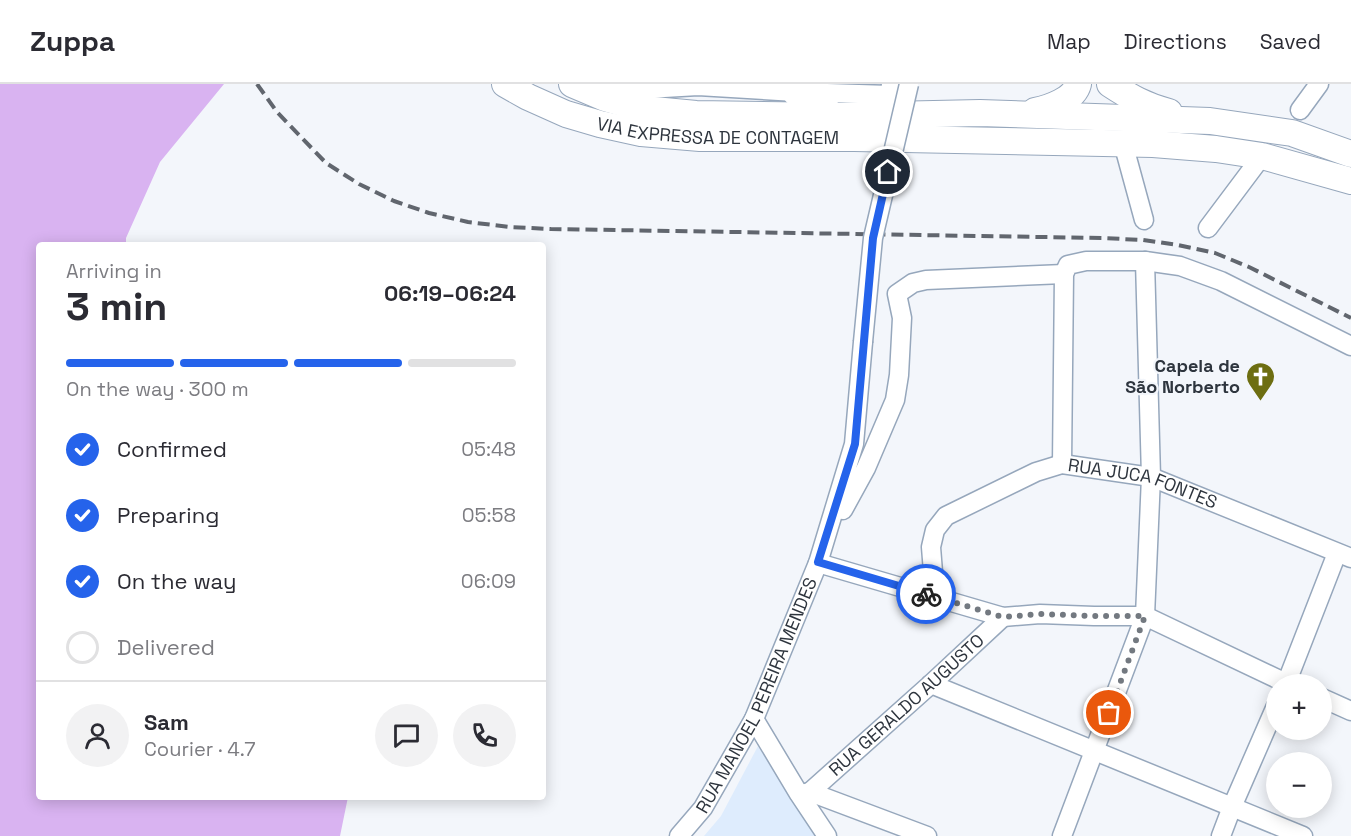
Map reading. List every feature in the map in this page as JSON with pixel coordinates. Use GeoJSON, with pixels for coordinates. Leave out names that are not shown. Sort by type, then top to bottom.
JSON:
{"type":"FeatureCollection","features":[{"type":"Feature","properties":{"kind":"highway","name":"VIA EXPRESSA DE CONTAGEM"},"geometry":{"type":"LineString","coordinates":[[505,84],[566,114],[600,124],[641,133],[700,138],[854,138],[1122,130]]}},
{"type":"Feature","properties":{"kind":"highway","name":"VIA EXPRESSA DE CONTAGEM"},"geometry":{"type":"LineString","coordinates":[[572,84],[604,98],[643,109],[696,114],[842,116],[980,113],[1015,115],[1122,130]]}},
{"type":"Feature","properties":{"kind":"highway"},"geometry":{"type":"LineString","coordinates":[[1015,115],[1059,104],[1077,90],[1078,84]]}},
{"type":"Feature","properties":{"kind":"highway"},"geometry":{"type":"LineString","coordinates":[[1110,84],[1136,101],[1154,108],[1210,121],[1293,133],[1351,154]]}},
{"type":"Feature","properties":{"kind":"highway"},"geometry":{"type":"LineString","coordinates":[[795,88],[812,110],[842,116]]}},
{"type":"Feature","properties":{"kind":"highway"},"geometry":{"type":"LineString","coordinates":[[1122,130],[1210,121]]}},
{"type":"Feature","properties":{"kind":"highway"},"geometry":{"type":"LineString","coordinates":[[1122,130],[1262,156],[1351,181]]}},
{"type":"Feature","properties":{"kind":"street"},"geometry":{"type":"LineString","coordinates":[[580,84],[647,89],[698,85],[890,89]]}},
{"type":"Feature","properties":{"kind":"street","name":"RUA MANOEL PEREIRA MENDES"},"geometry":{"type":"LineString","coordinates":[[821,555],[855,444],[873,238],[909,84]]}},
{"type":"Feature","properties":{"kind":"street"},"geometry":{"type":"LineString","coordinates":[[1300,110],[1319,84]]}},
{"type":"Feature","properties":{"kind":"street"},"geometry":{"type":"LineString","coordinates":[[1122,130],[1144,220]]}},
{"type":"Feature","properties":{"kind":"street"},"geometry":{"type":"LineString","coordinates":[[1209,228],[1262,156]]}},
{"type":"Feature","properties":{"kind":"street"},"geometry":{"type":"LineString","coordinates":[[1062,464],[1064,274],[1068,265],[1086,261],[1145,261],[1180,266],[1221,281],[1351,346]]}},
{"type":"Feature","properties":{"kind":"street"},"geometry":{"type":"LineString","coordinates":[[1062,836],[1145,616],[1151,477],[1145,261]]}},
{"type":"Feature","properties":{"kind":"street","name":"RUA MANOEL PEREIRA MENDES"},"geometry":{"type":"LineString","coordinates":[[679,836],[703,808],[754,719],[821,555],[866,468],[895,400],[900,375],[903,318],[897,294],[913,283],[926,280],[1064,274]]}},
{"type":"Feature","properties":{"kind":"street","name":"RUA JUCA FONTES"},"geometry":{"type":"LineString","coordinates":[[935,597],[931,547],[935,530],[946,516],[1036,472],[1062,464],[1151,477],[1344,556]]}},
{"type":"Feature","properties":{"kind":"street"},"geometry":{"type":"LineString","coordinates":[[821,555],[935,597],[1003,617],[1040,614],[1145,616],[1266,674]]}},
{"type":"Feature","properties":{"kind":"street"},"geometry":{"type":"LineString","coordinates":[[1291,674],[1344,556]]}},
{"type":"Feature","properties":{"kind":"street","name":"RUA GERALDO AUGUSTO"},"geometry":{"type":"LineString","coordinates":[[804,793],[931,684],[1003,617]]}},
{"type":"Feature","properties":{"kind":"street"},"geometry":{"type":"LineString","coordinates":[[931,684],[1304,836]]}},
{"type":"Feature","properties":{"kind":"street"},"geometry":{"type":"LineString","coordinates":[[1332,702],[1351,711]]}},
{"type":"Feature","properties":{"kind":"street"},"geometry":{"type":"LineString","coordinates":[[754,719],[804,793],[826,836]]}},
{"type":"Feature","properties":{"kind":"street"},"geometry":{"type":"LineString","coordinates":[[1221,836],[1266,729]]}},
{"type":"Feature","properties":{"kind":"street"},"geometry":{"type":"LineString","coordinates":[[804,793],[927,836]]}},
{"type":"Feature","properties":{"kind":"shaded area"},"geometry":{"type":"Polygon","coordinates":[[[0,84],[224,84],[160,162],[126,242],[36,242],[36,800],[347,800],[340,836],[0,836],[0,84]]]}},
{"type":"Feature","properties":{"kind":"shaded area"},"geometry":{"type":"Polygon","coordinates":[[[758,746],[815,836],[704,836],[721,816],[758,746]]]}},
{"type":"Feature","properties":{"kind":"railway"},"geometry":{"type":"LineString","coordinates":[[257,84],[277,112],[326,163],[359,184],[394,201],[429,213],[468,222],[551,229],[1143,240],[1215,253],[1249,267],[1351,318]]}},
{"type":"Feature","properties":{"kind":"way so far"},"geometry":{"type":"LineString","coordinates":[[926,594],[1003,617],[1040,614],[1145,616],[1109,713]]}},
{"type":"Feature","properties":{"kind":"place","name":"Capela de São Norberto"},"geometry":{"type":"Point","coordinates":[1261,402]}},
{"type":"Feature","properties":{"kind":"route"},"geometry":{"type":"LineString","coordinates":[[888,172],[873,238],[855,444],[818,562],[926,594]]}}]}
